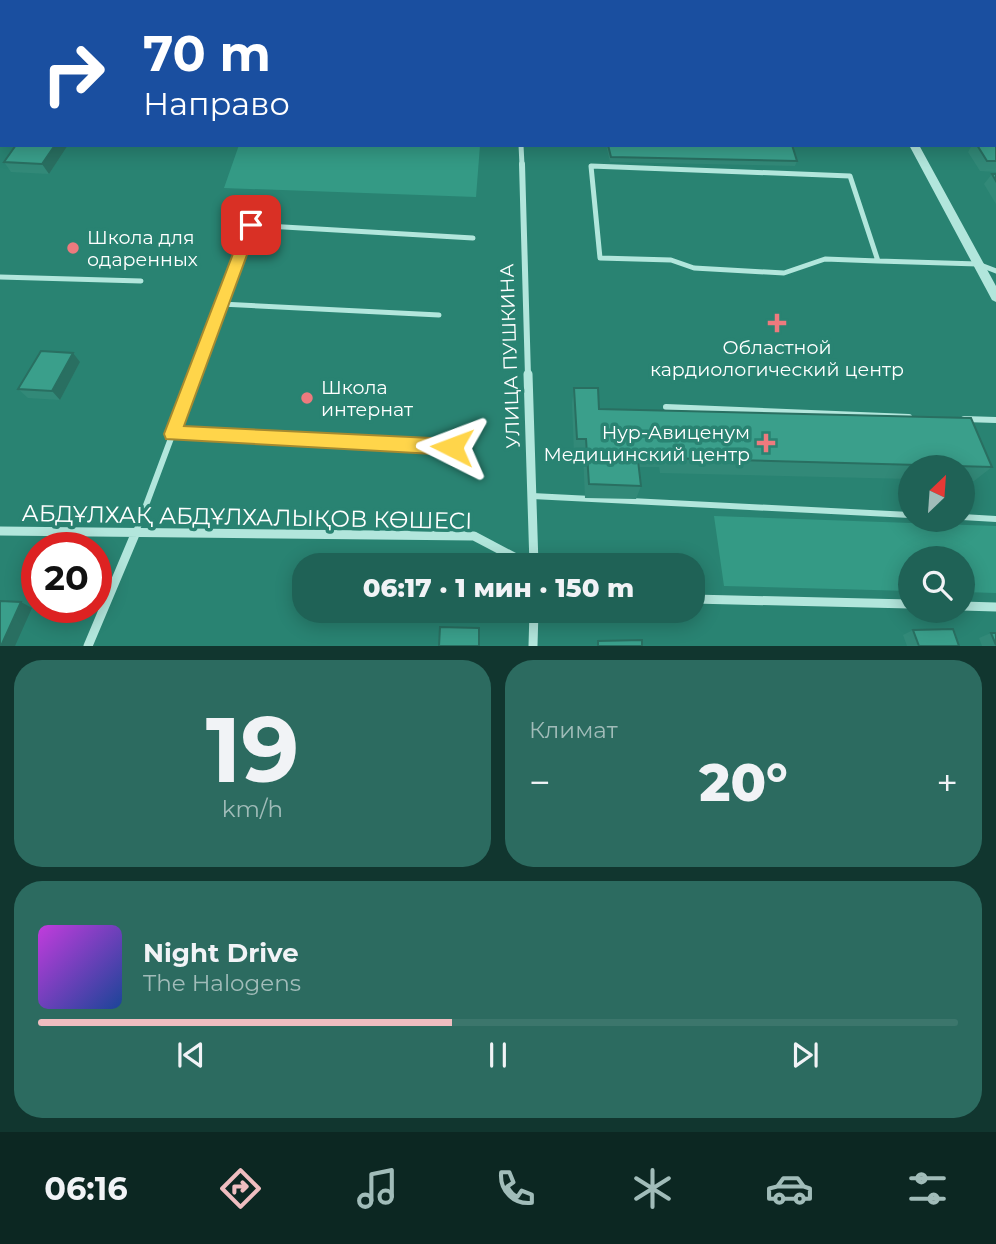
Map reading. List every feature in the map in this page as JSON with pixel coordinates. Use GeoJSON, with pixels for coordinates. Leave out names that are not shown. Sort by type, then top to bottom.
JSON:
{"type":"FeatureCollection","features":[{"type":"Feature","properties":{"kind":"street","name":"УЛИЦА ПУШКИНА"},"geometry":{"type":"LineString","coordinates":[[521,147],[534,553]]}},
{"type":"Feature","properties":{"kind":"street"},"geometry":{"type":"LineString","coordinates":[[915,147],[996,297]]}},
{"type":"Feature","properties":{"kind":"street","name":"АБДҰЛХАҚ АБДҰЛХАЛЫҚОВ КӨШЕСІ"},"geometry":{"type":"LineString","coordinates":[[0,531],[474,536],[506,553]]}},
{"type":"Feature","properties":{"kind":"street"},"geometry":{"type":"LineString","coordinates":[[88,646],[136,533]]}},
{"type":"Feature","properties":{"kind":"street"},"geometry":{"type":"LineString","coordinates":[[705,599],[898,604]]}},
{"type":"Feature","properties":{"kind":"street"},"geometry":{"type":"LineString","coordinates":[[975,606],[996,607]]}},
{"type":"Feature","properties":{"kind":"street"},"geometry":{"type":"LineString","coordinates":[[533,646],[534,623]]}},
{"type":"Feature","properties":{"kind":"lane"},"geometry":{"type":"LineString","coordinates":[[878,261],[850,176],[591,166],[600,258],[671,260],[694,268],[784,273],[825,259],[878,261],[978,264],[996,271]]}},
{"type":"Feature","properties":{"kind":"lane"},"geometry":{"type":"LineString","coordinates":[[136,533],[251,225],[473,237]]}},
{"type":"Feature","properties":{"kind":"lane"},"geometry":{"type":"LineString","coordinates":[[0,277],[141,281]]}},
{"type":"Feature","properties":{"kind":"lane"},"geometry":{"type":"LineString","coordinates":[[221,304],[439,315]]}},
{"type":"Feature","properties":{"kind":"lane"},"geometry":{"type":"LineString","coordinates":[[666,407],[913,417]]}},
{"type":"Feature","properties":{"kind":"lane"},"geometry":{"type":"LineString","coordinates":[[955,419],[996,421]]}},
{"type":"Feature","properties":{"kind":"lane"},"geometry":{"type":"LineString","coordinates":[[173,434],[452,447]]}},
{"type":"Feature","properties":{"kind":"lane"},"geometry":{"type":"LineString","coordinates":[[532,496],[898,514]]}},
{"type":"Feature","properties":{"kind":"lane"},"geometry":{"type":"LineString","coordinates":[[975,518],[996,519]]}},
{"type":"Feature","properties":{"kind":"green space"},"geometry":{"type":"Polygon","coordinates":[[[238,147],[480,147],[476,197],[224,188],[238,147]]]}},
{"type":"Feature","properties":{"kind":"green space"},"geometry":{"type":"Polygon","coordinates":[[[714,516],[898,523],[898,532],[975,532],[975,525],[996,526],[996,593],[975,592],[975,546],[898,546],[898,591],[724,586],[714,516]]]}},
{"type":"Feature","properties":{"kind":"building"},"geometry":{"type":"Polygon","coordinates":[[[15,147],[54,147],[42,164],[4,162],[15,147]]]}},
{"type":"Feature","properties":{"kind":"building"},"geometry":{"type":"Polygon","coordinates":[[[608,147],[793,147],[797,161],[611,157],[608,147]]]}},
{"type":"Feature","properties":{"kind":"building"},"geometry":{"type":"Polygon","coordinates":[[[978,147],[996,147],[996,161],[987,161],[978,147]]]}},
{"type":"Feature","properties":{"kind":"building"},"geometry":{"type":"Polygon","coordinates":[[[41,351],[73,353],[52,391],[18,389],[41,351]]]}},
{"type":"Feature","properties":{"kind":"building","name":"Нур-Авиценум Медицинский центр"},"geometry":{"type":"Polygon","coordinates":[[[574,388],[598,388],[599,409],[971,418],[992,467],[975,467],[975,455],[898,455],[898,464],[666,458],[665,453],[637,452],[641,486],[589,484],[586,439],[577,439],[574,388]]]}},
{"type":"Feature","properties":{"kind":"building"},"geometry":{"type":"Polygon","coordinates":[[[0,601],[21,602],[1,646],[0,601]]]}},
{"type":"Feature","properties":{"kind":"building"},"geometry":{"type":"Polygon","coordinates":[[[440,627],[479,628],[479,646],[439,646],[440,627]]]}},
{"type":"Feature","properties":{"kind":"building"},"geometry":{"type":"Polygon","coordinates":[[[953,629],[959,646],[919,646],[913,630],[953,629]]]}},
{"type":"Feature","properties":{"kind":"building"},"geometry":{"type":"Polygon","coordinates":[[[642,640],[642,646],[598,646],[598,641],[642,640]]]}},
{"type":"Feature","properties":{"kind":"place","name":"Школа для одаренных"},"geometry":{"type":"Point","coordinates":[73,248]}},
{"type":"Feature","properties":{"kind":"place","name":"Областной кардиологический центр"},"geometry":{"type":"Point","coordinates":[777,323]}},
{"type":"Feature","properties":{"kind":"place","name":"Школа интернат"},"geometry":{"type":"Point","coordinates":[307,398]}},
{"type":"Feature","properties":{"kind":"place","name":"Нур-Авиценум Медицинский центр"},"geometry":{"type":"Point","coordinates":[766,443]}},
{"type":"Feature","properties":{"kind":"route"},"geometry":{"type":"LineString","coordinates":[[251,225],[173,434],[452,447]]}}]}
